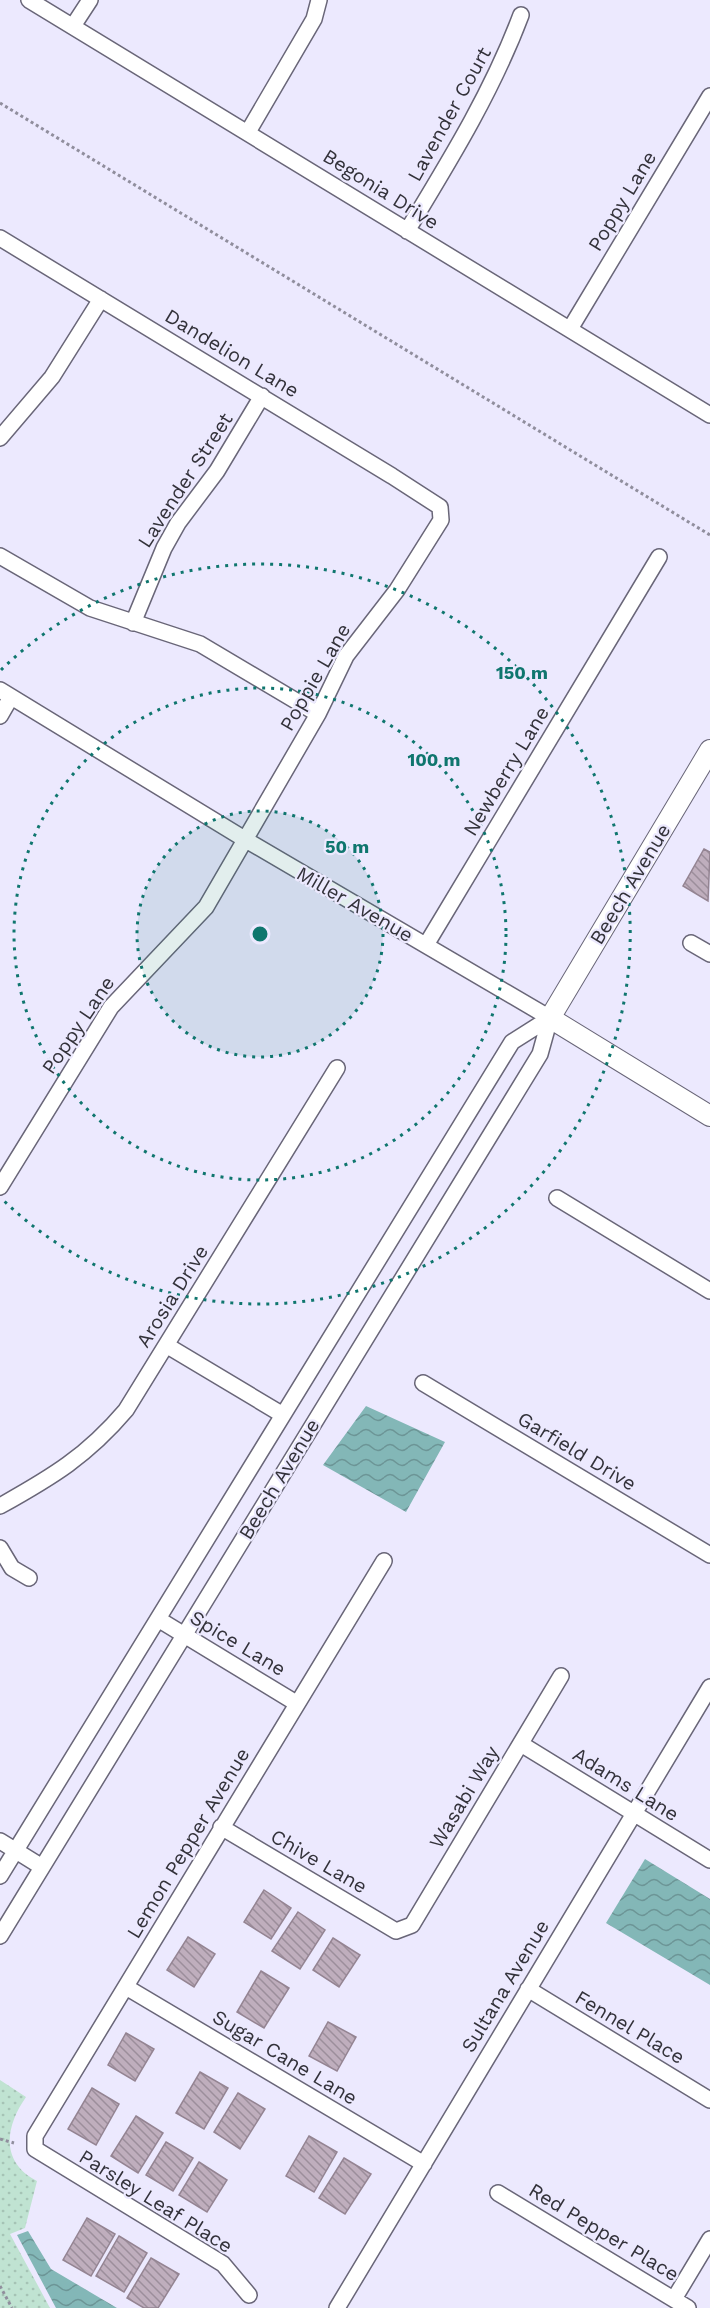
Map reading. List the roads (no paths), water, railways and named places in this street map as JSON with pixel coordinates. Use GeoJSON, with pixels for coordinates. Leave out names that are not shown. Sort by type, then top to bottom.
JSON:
{"type":"FeatureCollection","features":[{"type":"Feature","properties":{"kind":"street","name":"Begonia Drive"},"geometry":{"type":"LineString","coordinates":[[29,0],[710,415]]}},
{"type":"Feature","properties":{"kind":"street"},"geometry":{"type":"LineString","coordinates":[[73,26],[90,0]]}},
{"type":"Feature","properties":{"kind":"street"},"geometry":{"type":"LineString","coordinates":[[248,132],[314,19],[319,0]]}},
{"type":"Feature","properties":{"kind":"street","name":"Lavender Court"},"geometry":{"type":"LineString","coordinates":[[407,231],[476,116],[503,63],[521,15]]}},
{"type":"Feature","properties":{"kind":"street","name":"Poppy Lane"},"geometry":{"type":"LineString","coordinates":[[570,329],[710,96]]}},
{"type":"Feature","properties":{"kind":"street","name":"Dandelion Lane"},"geometry":{"type":"LineString","coordinates":[[0,238],[262,396],[440,507]]}},
{"type":"Feature","properties":{"kind":"street"},"geometry":{"type":"LineString","coordinates":[[0,438],[52,377],[101,299]]}},
{"type":"Feature","properties":{"kind":"street","name":"Lavender Street"},"geometry":{"type":"LineString","coordinates":[[133,623],[151,573],[168,540],[217,471],[262,396]]}},
{"type":"Feature","properties":{"kind":"street","name":"Poppie Lane"},"geometry":{"type":"LineString","coordinates":[[246,840],[318,714],[346,656],[397,590],[433,536],[441,520],[440,507]]}},
{"type":"Feature","properties":{"kind":"street"},"geometry":{"type":"LineString","coordinates":[[0,556],[90,608],[133,623],[179,635],[200,644],[318,714]]}},
{"type":"Feature","properties":{"kind":"street","name":"Newberry Lane"},"geometry":{"type":"LineString","coordinates":[[426,945],[659,557]]}},
{"type":"Feature","properties":{"kind":"street"},"geometry":{"type":"LineString","coordinates":[[0,716],[6,694]]}},
{"type":"Feature","properties":{"kind":"street","name":"Miller Avenue"},"geometry":{"type":"LineString","coordinates":[[6,694],[246,840],[550,1018],[710,1116]]}},
{"type":"Feature","properties":{"kind":"street","name":"Beech Avenue"},"geometry":{"type":"LineString","coordinates":[[0,1936],[540,1053],[550,1018],[710,750]]}},
{"type":"Feature","properties":{"kind":"street","name":"Poppy Lane"},"geometry":{"type":"LineString","coordinates":[[0,1187],[111,1007],[127,987],[200,914],[246,840]]}},
{"type":"Feature","properties":{"kind":"street"},"geometry":{"type":"LineString","coordinates":[[692,943],[710,954]]}},
{"type":"Feature","properties":{"kind":"street","name":"Beech Avenue"},"geometry":{"type":"LineString","coordinates":[[0,1876],[512,1042],[550,1018]]}},
{"type":"Feature","properties":{"kind":"street","name":"Arosia Drive"},"geometry":{"type":"LineString","coordinates":[[0,1506],[50,1477],[88,1451],[126,1410],[337,1068]]}},
{"type":"Feature","properties":{"kind":"street"},"geometry":{"type":"LineString","coordinates":[[557,1198],[710,1291]]}},
{"type":"Feature","properties":{"kind":"street"},"geometry":{"type":"LineString","coordinates":[[166,1344],[283,1415]]}},
{"type":"Feature","properties":{"kind":"street","name":"Garfield Drive"},"geometry":{"type":"LineString","coordinates":[[423,1383],[710,1555]]}},
{"type":"Feature","properties":{"kind":"street"},"geometry":{"type":"LineString","coordinates":[[0,1548],[12,1568],[29,1578]]}},
{"type":"Feature","properties":{"kind":"street","name":"Lemon Pepper Avenue"},"geometry":{"type":"LineString","coordinates":[[35,2149],[35,2136],[384,1561]]}},
{"type":"Feature","properties":{"kind":"street","name":"Spice Lane"},"geometry":{"type":"LineString","coordinates":[[158,1619],[296,1703]]}},
{"type":"Feature","properties":{"kind":"street","name":"Wasabi Way"},"geometry":{"type":"LineString","coordinates":[[396,1931],[412,1925],[561,1676]]}},
{"type":"Feature","properties":{"kind":"street","name":"Sultana Avenue"},"geometry":{"type":"LineString","coordinates":[[337,2308],[710,1687]]}},
{"type":"Feature","properties":{"kind":"street","name":"Adams Lane"},"geometry":{"type":"LineString","coordinates":[[521,1744],[710,1860]]}},
{"type":"Feature","properties":{"kind":"street","name":"Chive Lane"},"geometry":{"type":"LineString","coordinates":[[221,1827],[396,1931]]}},
{"type":"Feature","properties":{"kind":"street"},"geometry":{"type":"LineString","coordinates":[[0,1841],[42,1867]]}},
{"type":"Feature","properties":{"kind":"street","name":"Sugar Cane Lane"},"geometry":{"type":"LineString","coordinates":[[126,1987],[424,2164]]}},
{"type":"Feature","properties":{"kind":"street","name":"Fennel Place"},"geometry":{"type":"LineString","coordinates":[[528,1989],[710,2100]]}},
{"type":"Feature","properties":{"kind":"street","name":"Parsley Leaf Place"},"geometry":{"type":"LineString","coordinates":[[35,2149],[223,2264],[249,2295]]}},
{"type":"Feature","properties":{"kind":"street","name":"Red Pepper Place"},"geometry":{"type":"LineString","coordinates":[[498,2193],[688,2308]]}},
{"type":"Feature","properties":{"kind":"street"},"geometry":{"type":"LineString","coordinates":[[674,2300],[710,2239]]}},
{"type":"Feature","properties":{"kind":"water"},"geometry":{"type":"Polygon","coordinates":[[[366,1406],[445,1442],[406,1512],[323,1465],[366,1406]]]}},
{"type":"Feature","properties":{"kind":"water"},"geometry":{"type":"Polygon","coordinates":[[[645,1859],[710,1899],[710,1985],[606,1923],[645,1859]]]}},
{"type":"Feature","properties":{"kind":"water"},"geometry":{"type":"Polygon","coordinates":[[[28,2231],[51,2269],[117,2308],[56,2308],[17,2235],[28,2231]]]}}]}
